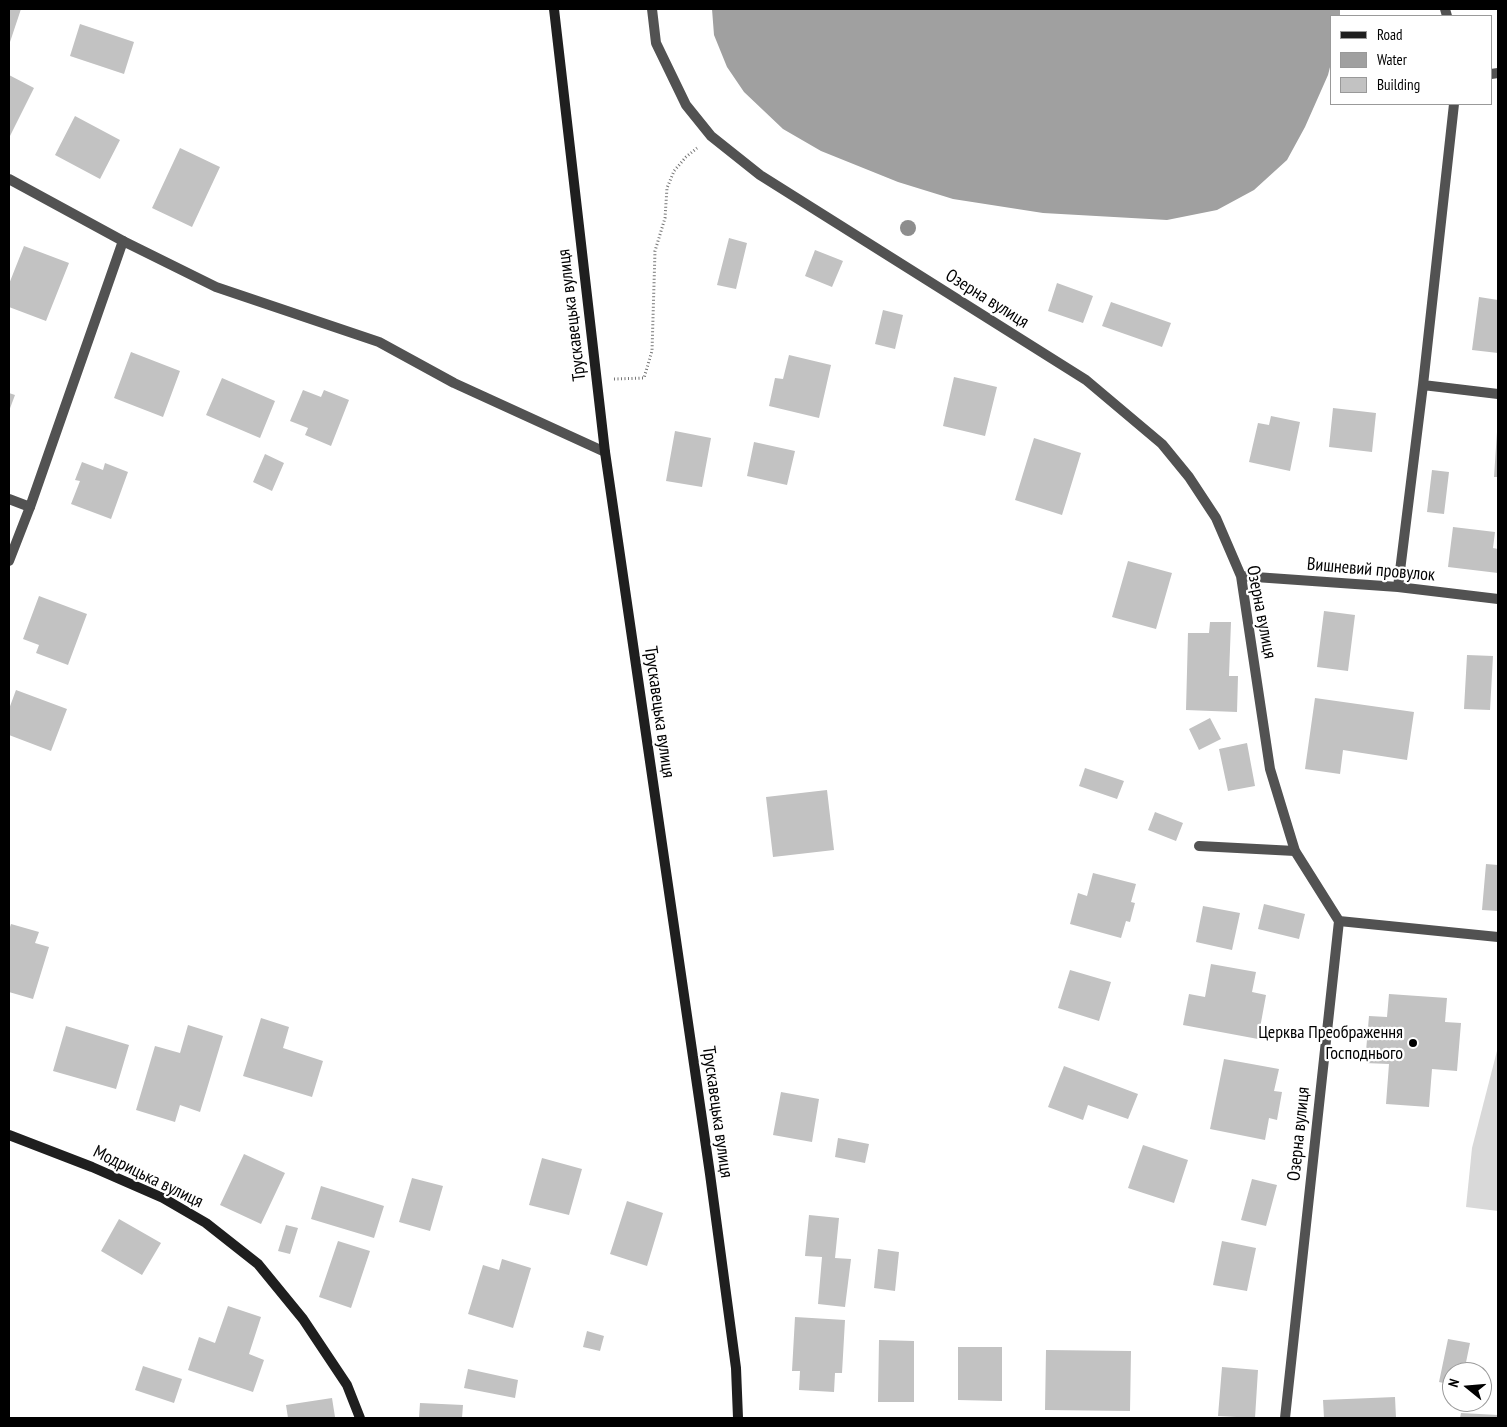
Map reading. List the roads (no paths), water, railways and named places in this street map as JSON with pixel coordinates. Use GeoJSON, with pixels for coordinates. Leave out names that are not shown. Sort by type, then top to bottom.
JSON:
{"type":"FeatureCollection","features":[{"type":"Feature","properties":{"kind":"main road","name":"Трускавецька вулиця"},"geometry":{"type":"LineString","coordinates":[[554,9],[605,452],[710,1174],[736,1368],[738,1418]]}},
{"type":"Feature","properties":{"kind":"main road","name":"Модрицька вулиця"},"geometry":{"type":"LineString","coordinates":[[9,1135],[92,1167],[163,1198],[206,1223],[258,1264],[281,1290],[347,1385],[360,1418]]}},
{"type":"Feature","properties":{"kind":"street","name":"Озерна вулиця"},"geometry":{"type":"LineString","coordinates":[[652,9],[656,42],[686,104],[711,136],[760,175],[1086,380],[1162,444],[1189,477],[1216,518],[1241,576],[1270,769],[1295,851],[1339,921],[1285,1418]]}},
{"type":"Feature","properties":{"kind":"street"},"geometry":{"type":"LineString","coordinates":[[1398,587],[1423,385],[1454,105]]}},
{"type":"Feature","properties":{"kind":"street"},"geometry":{"type":"LineString","coordinates":[[9,179],[124,241],[216,287],[379,342],[454,383],[605,452]]}},
{"type":"Feature","properties":{"kind":"street"},"geometry":{"type":"LineString","coordinates":[[9,561],[124,241]]}},
{"type":"Feature","properties":{"kind":"street"},"geometry":{"type":"LineString","coordinates":[[1423,385],[1498,394]]}},
{"type":"Feature","properties":{"kind":"street"},"geometry":{"type":"LineString","coordinates":[[9,499],[30,507]]}},
{"type":"Feature","properties":{"kind":"street","name":"Вишневий провулок"},"geometry":{"type":"LineString","coordinates":[[1241,576],[1398,587],[1498,599]]}},
{"type":"Feature","properties":{"kind":"street"},"geometry":{"type":"LineString","coordinates":[[1199,846],[1295,851]]}},
{"type":"Feature","properties":{"kind":"street"},"geometry":{"type":"LineString","coordinates":[[1339,921],[1498,937]]}},
{"type":"Feature","properties":{"kind":"water"},"geometry":{"type":"Polygon","coordinates":[[[712,9],[1340,9],[1340,15],[1330,15],[1330,67],[1328,75],[1305,127],[1287,160],[1254,190],[1217,210],[1167,220],[1043,213],[953,199],[898,182],[821,151],[783,129],[744,92],[727,67],[714,35],[712,9]]]}},
{"type":"Feature","properties":{"kind":"place","name":"Церква Преображення Господнього"},"geometry":{"type":"Point","coordinates":[1413,1043]}}]}
